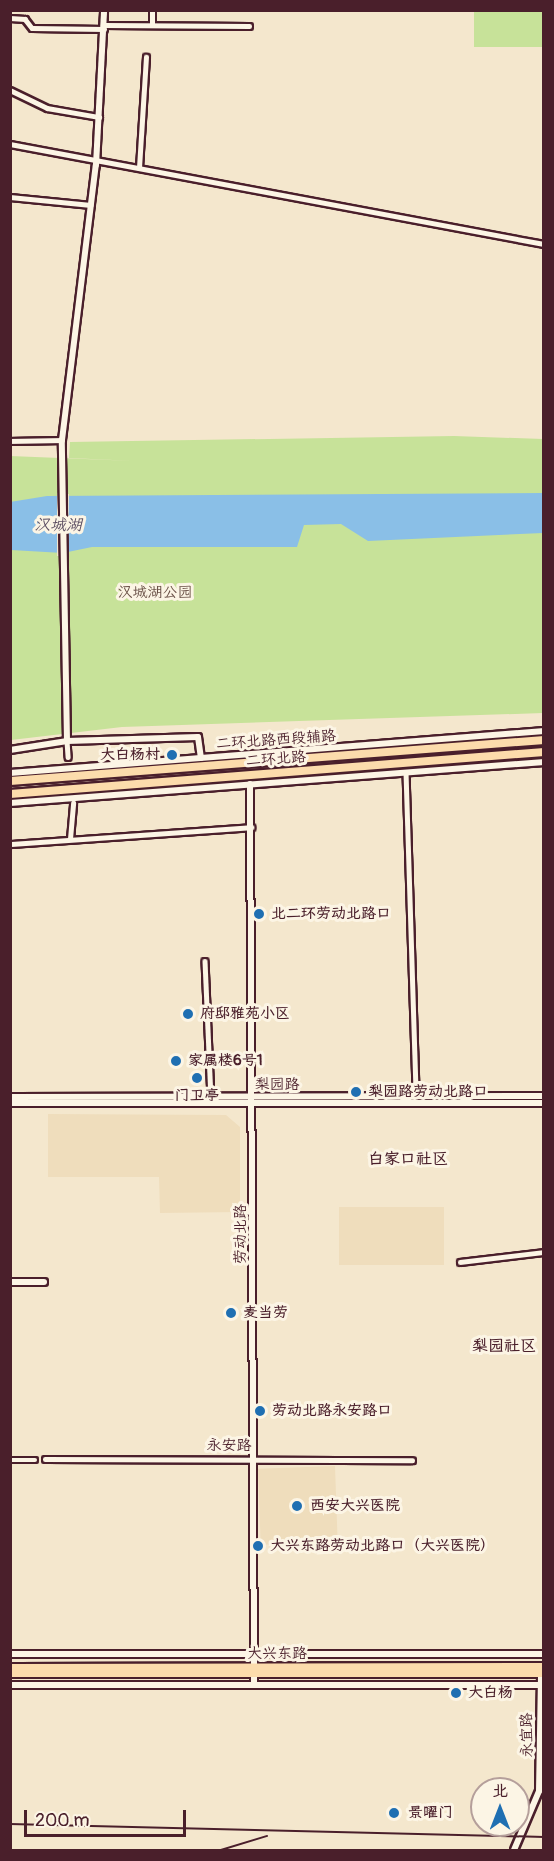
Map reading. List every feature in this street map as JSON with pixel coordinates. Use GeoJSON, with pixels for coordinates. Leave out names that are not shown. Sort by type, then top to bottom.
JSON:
{"type":"FeatureCollection","features":[{"type":"Feature","properties":{"kind":"highway","name":"二环北路"},"geometry":{"type":"LineString","coordinates":[[10,781],[543,740]]}},
{"type":"Feature","properties":{"kind":"highway","name":"二环北路"},"geometry":{"type":"LineString","coordinates":[[10,794],[543,752]]}},
{"type":"Feature","properties":{"kind":"main road"},"geometry":{"type":"LineString","coordinates":[[67,741],[62,440],[92,206],[104,10]]}},
{"type":"Feature","properties":{"kind":"main road","name":"二环北路西段辅路"},"geometry":{"type":"LineString","coordinates":[[10,773],[543,731]]}},
{"type":"Feature","properties":{"kind":"main road"},"geometry":{"type":"LineString","coordinates":[[10,750],[67,741],[198,737],[201,758]]}},
{"type":"Feature","properties":{"kind":"main road"},"geometry":{"type":"LineString","coordinates":[[10,803],[543,762]]}},
{"type":"Feature","properties":{"kind":"main road","name":"劳动北路"},"geometry":{"type":"LineString","coordinates":[[250,784],[254,1685]]}},
{"type":"Feature","properties":{"kind":"main road","name":"梨园路"},"geometry":{"type":"LineString","coordinates":[[10,1097],[212,1096],[251,1100],[543,1103]]}},
{"type":"Feature","properties":{"kind":"main road","name":"梨园路"},"geometry":{"type":"LineString","coordinates":[[10,1104],[416,1096],[543,1096]]}},
{"type":"Feature","properties":{"kind":"main road"},"geometry":{"type":"LineString","coordinates":[[10,1282],[44,1282]]}},
{"type":"Feature","properties":{"kind":"main road"},"geometry":{"type":"LineString","coordinates":[[10,1654],[543,1654]]}},
{"type":"Feature","properties":{"kind":"main road","name":"大兴东路"},"geometry":{"type":"LineString","coordinates":[[10,1667],[542,1670]]}},
{"type":"Feature","properties":{"kind":"main road","name":"大兴东路"},"geometry":{"type":"LineString","coordinates":[[10,1673],[254,1670]]}},
{"type":"Feature","properties":{"kind":"main road","name":"永宜路"},"geometry":{"type":"LineString","coordinates":[[514,1851],[539,1791],[542,1670]]}},
{"type":"Feature","properties":{"kind":"main road"},"geometry":{"type":"LineString","coordinates":[[10,1685],[541,1685]]}},
{"type":"Feature","properties":{"kind":"street"},"geometry":{"type":"LineString","coordinates":[[152,10],[152,26]]}},
{"type":"Feature","properties":{"kind":"street"},"geometry":{"type":"LineString","coordinates":[[10,18],[26,19],[32,28],[249,26]]}},
{"type":"Feature","properties":{"kind":"street"},"geometry":{"type":"LineString","coordinates":[[139,168],[146,57]]}},
{"type":"Feature","properties":{"kind":"street"},"geometry":{"type":"LineString","coordinates":[[10,90],[47,108],[99,117]]}},
{"type":"Feature","properties":{"kind":"street"},"geometry":{"type":"LineString","coordinates":[[10,144],[543,244]]}},
{"type":"Feature","properties":{"kind":"street"},"geometry":{"type":"LineString","coordinates":[[10,197],[92,206]]}},
{"type":"Feature","properties":{"kind":"street"},"geometry":{"type":"LineString","coordinates":[[10,441],[62,440]]}},
{"type":"Feature","properties":{"kind":"street"},"geometry":{"type":"LineString","coordinates":[[67,741],[68,757]]}},
{"type":"Feature","properties":{"kind":"street"},"geometry":{"type":"LineString","coordinates":[[406,772],[416,1096]]}},
{"type":"Feature","properties":{"kind":"street"},"geometry":{"type":"LineString","coordinates":[[70,839],[73,804]]}},
{"type":"Feature","properties":{"kind":"street"},"geometry":{"type":"LineString","coordinates":[[10,844],[251,827]]}},
{"type":"Feature","properties":{"kind":"street"},"geometry":{"type":"LineString","coordinates":[[205,960],[212,1096]]}},
{"type":"Feature","properties":{"kind":"street"},"geometry":{"type":"LineString","coordinates":[[460,1262],[543,1252]]}},
{"type":"Feature","properties":{"kind":"street","name":"永安路"},"geometry":{"type":"LineString","coordinates":[[45,1459],[412,1460]]}},
{"type":"Feature","properties":{"kind":"street"},"geometry":{"type":"LineString","coordinates":[[10,1460],[36,1460]]}},
{"type":"Feature","properties":{"kind":"shaded area"},"geometry":{"type":"Polygon","coordinates":[[[48,1114],[226,1115],[240,1127],[240,1212],[160,1213],[159,1177],[48,1177],[48,1114]]]}},
{"type":"Feature","properties":{"kind":"shaded area"},"geometry":{"type":"Polygon","coordinates":[[[339,1207],[444,1207],[444,1265],[339,1265],[339,1207]]]}},
{"type":"Feature","properties":{"kind":"shaded area","name":"西安大兴医院"},"geometry":{"type":"Polygon","coordinates":[[[335,1466],[338,1542],[261,1545],[258,1469],[335,1466]]]}},
{"type":"Feature","properties":{"kind":"green space"},"geometry":{"type":"Polygon","coordinates":[[[474,11],[543,11],[543,47],[474,47],[474,11]]]}},
{"type":"Feature","properties":{"kind":"green space","name":"汉城湖公园"},"geometry":{"type":"Polygon","coordinates":[[[454,436],[543,439],[543,713],[122,727],[11,740],[10,456],[135,461],[69,458],[70,442],[454,436]]]}},
{"type":"Feature","properties":{"kind":"water","name":"汉城湖"},"geometry":{"type":"Polygon","coordinates":[[[543,493],[543,533],[368,541],[341,524],[304,525],[297,547],[92,547],[63,553],[11,550],[10,502],[47,496],[543,493]]]}},
{"type":"Feature","properties":{"kind":"pier"},"geometry":{"type":"Polygon","coordinates":[[[57,493],[69,494],[68,555],[63,556],[57,556],[57,493]]]}},
{"type":"Feature","properties":{"kind":"tunnel"},"geometry":{"type":"LineString","coordinates":[[68,757],[73,801]]}},
{"type":"Feature","properties":{"kind":"railway"},"geometry":{"type":"LineString","coordinates":[[10,1824],[544,1837]]}},
{"type":"Feature","properties":{"kind":"railway"},"geometry":{"type":"LineString","coordinates":[[221,1850],[267,1836]]}},
{"type":"Feature","properties":{"kind":"place","name":"大白杨村"},"geometry":{"type":"Point","coordinates":[172,755]}},
{"type":"Feature","properties":{"kind":"place","name":"北二环劳动北路口"},"geometry":{"type":"Point","coordinates":[259,914]}},
{"type":"Feature","properties":{"kind":"place","name":"府邸雅苑小区"},"geometry":{"type":"Point","coordinates":[188,1014]}},
{"type":"Feature","properties":{"kind":"place","name":"家属楼6号1"},"geometry":{"type":"Point","coordinates":[176,1061]}},
{"type":"Feature","properties":{"kind":"place","name":"门卫亭"},"geometry":{"type":"Point","coordinates":[197,1078]}},
{"type":"Feature","properties":{"kind":"place","name":"梨园路劳动北路口"},"geometry":{"type":"Point","coordinates":[356,1092]}},
{"type":"Feature","properties":{"kind":"place","name":"麦当劳"},"geometry":{"type":"Point","coordinates":[231,1313]}},
{"type":"Feature","properties":{"kind":"place","name":"劳动北路永安路口"},"geometry":{"type":"Point","coordinates":[260,1411]}},
{"type":"Feature","properties":{"kind":"place","name":"西安大兴医院"},"geometry":{"type":"Point","coordinates":[297,1506]}},
{"type":"Feature","properties":{"kind":"place","name":"大兴东路劳动北路口（大兴医院）"},"geometry":{"type":"Point","coordinates":[258,1546]}},
{"type":"Feature","properties":{"kind":"place","name":"大白杨"},"geometry":{"type":"Point","coordinates":[456,1693]}},
{"type":"Feature","properties":{"kind":"place","name":"景曜门"},"geometry":{"type":"Point","coordinates":[394,1813]}},
{"type":"Feature","properties":{"kind":"district","name":"白家口社区"},"geometry":{"type":"Point","coordinates":[408,1159]}},
{"type":"Feature","properties":{"kind":"district","name":"梨园社区"},"geometry":{"type":"Point","coordinates":[504,1346]}}]}
